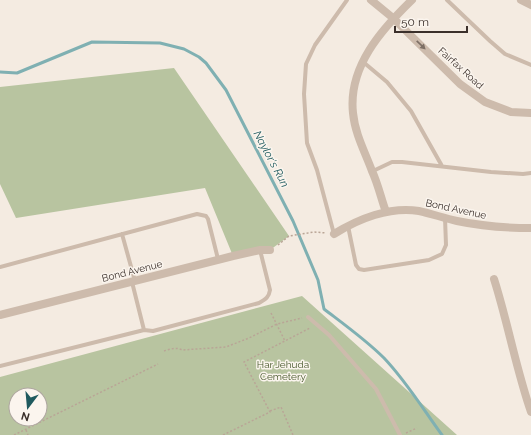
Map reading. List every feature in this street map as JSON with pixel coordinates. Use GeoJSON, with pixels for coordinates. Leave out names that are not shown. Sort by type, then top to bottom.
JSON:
{"type":"FeatureCollection","features":[{"type":"Feature","properties":{"kind":"street","name":"Fairfax Road"},"geometry":{"type":"LineString","coordinates":[[371,0],[393,18],[460,84],[485,102],[511,112],[531,113]]}},
{"type":"Feature","properties":{"kind":"street"},"geometry":{"type":"LineString","coordinates":[[386,212],[373,172],[360,143],[353,112],[355,82],[362,61],[368,51],[393,18],[412,0]]}},
{"type":"Feature","properties":{"kind":"street"},"geometry":{"type":"LineString","coordinates":[[521,0],[531,5]]}},
{"type":"Feature","properties":{"kind":"street","name":"Bond Avenue"},"geometry":{"type":"LineString","coordinates":[[334,234],[373,214],[417,211],[470,224],[531,228]]}},
{"type":"Feature","properties":{"kind":"street","name":"Bond Avenue"},"geometry":{"type":"LineString","coordinates":[[0,315],[218,260],[260,250],[270,250]]}},
{"type":"Feature","properties":{"kind":"street"},"geometry":{"type":"LineString","coordinates":[[494,279],[531,412]]}},
{"type":"Feature","properties":{"kind":"lane"},"geometry":{"type":"LineString","coordinates":[[334,234],[317,170],[307,143],[304,94],[306,64],[315,46],[347,0]]}},
{"type":"Feature","properties":{"kind":"lane"},"geometry":{"type":"LineString","coordinates":[[447,0],[505,54],[531,65]]}},
{"type":"Feature","properties":{"kind":"lane"},"geometry":{"type":"LineString","coordinates":[[362,61],[387,82],[411,111],[442,166]]}},
{"type":"Feature","properties":{"kind":"lane"},"geometry":{"type":"LineString","coordinates":[[373,172],[392,162],[402,162],[491,172],[531,173]]}},
{"type":"Feature","properties":{"kind":"lane"},"geometry":{"type":"LineString","coordinates":[[0,268],[197,214],[206,216],[208,219],[218,260]]}},
{"type":"Feature","properties":{"kind":"lane"},"geometry":{"type":"LineString","coordinates":[[348,226],[356,265],[359,269],[364,270],[429,260],[442,254],[446,245],[445,218]]}},
{"type":"Feature","properties":{"kind":"lane"},"geometry":{"type":"LineString","coordinates":[[122,234],[144,330]]}},
{"type":"Feature","properties":{"kind":"lane"},"geometry":{"type":"LineString","coordinates":[[0,366],[144,330],[153,331],[266,300],[269,296],[270,290],[260,250]]}},
{"type":"Feature","properties":{"kind":"lane"},"geometry":{"type":"LineString","coordinates":[[308,317],[329,335],[376,389],[401,435]]}},
{"type":"Feature","properties":{"kind":"path"},"geometry":{"type":"LineString","coordinates":[[270,250],[289,236],[314,232],[334,234]]}},
{"type":"Feature","properties":{"kind":"path"},"geometry":{"type":"LineString","coordinates":[[271,313],[285,340]]}},
{"type":"Feature","properties":{"kind":"path"},"geometry":{"type":"LineString","coordinates":[[164,351],[174,349],[182,350],[226,347],[249,338],[277,324],[308,317]]}},
{"type":"Feature","properties":{"kind":"path"},"geometry":{"type":"LineString","coordinates":[[270,412],[244,362],[317,324]]}},
{"type":"Feature","properties":{"kind":"path"},"geometry":{"type":"LineString","coordinates":[[14,435],[158,364]]}},
{"type":"Feature","properties":{"kind":"path"},"geometry":{"type":"LineString","coordinates":[[223,435],[281,407],[293,435]]}},
{"type":"Feature","properties":{"kind":"path"},"geometry":{"type":"LineString","coordinates":[[401,435],[417,428]]}},
{"type":"Feature","properties":{"kind":"path"},"geometry":{"type":"LineString","coordinates":[[26,430],[28,435]]}},
{"type":"Feature","properties":{"kind":"green space"},"geometry":{"type":"Polygon","coordinates":[[[174,68],[289,236],[270,250],[233,256],[205,188],[16,218],[0,184],[0,87],[174,68]]]}},
{"type":"Feature","properties":{"kind":"green space","name":"Har Jehuda Cemetery"},"geometry":{"type":"Polygon","coordinates":[[[302,296],[457,435],[0,435],[0,377],[302,296]]]}},
{"type":"Feature","properties":{"kind":"waterway","name":"Naylor's Run"},"geometry":{"type":"LineString","coordinates":[[0,72],[17,73],[92,42],[160,43],[184,49],[199,57],[206,63],[226,90],[293,221],[318,280],[324,309],[363,339],[384,358],[407,386],[442,435]]}}]}
